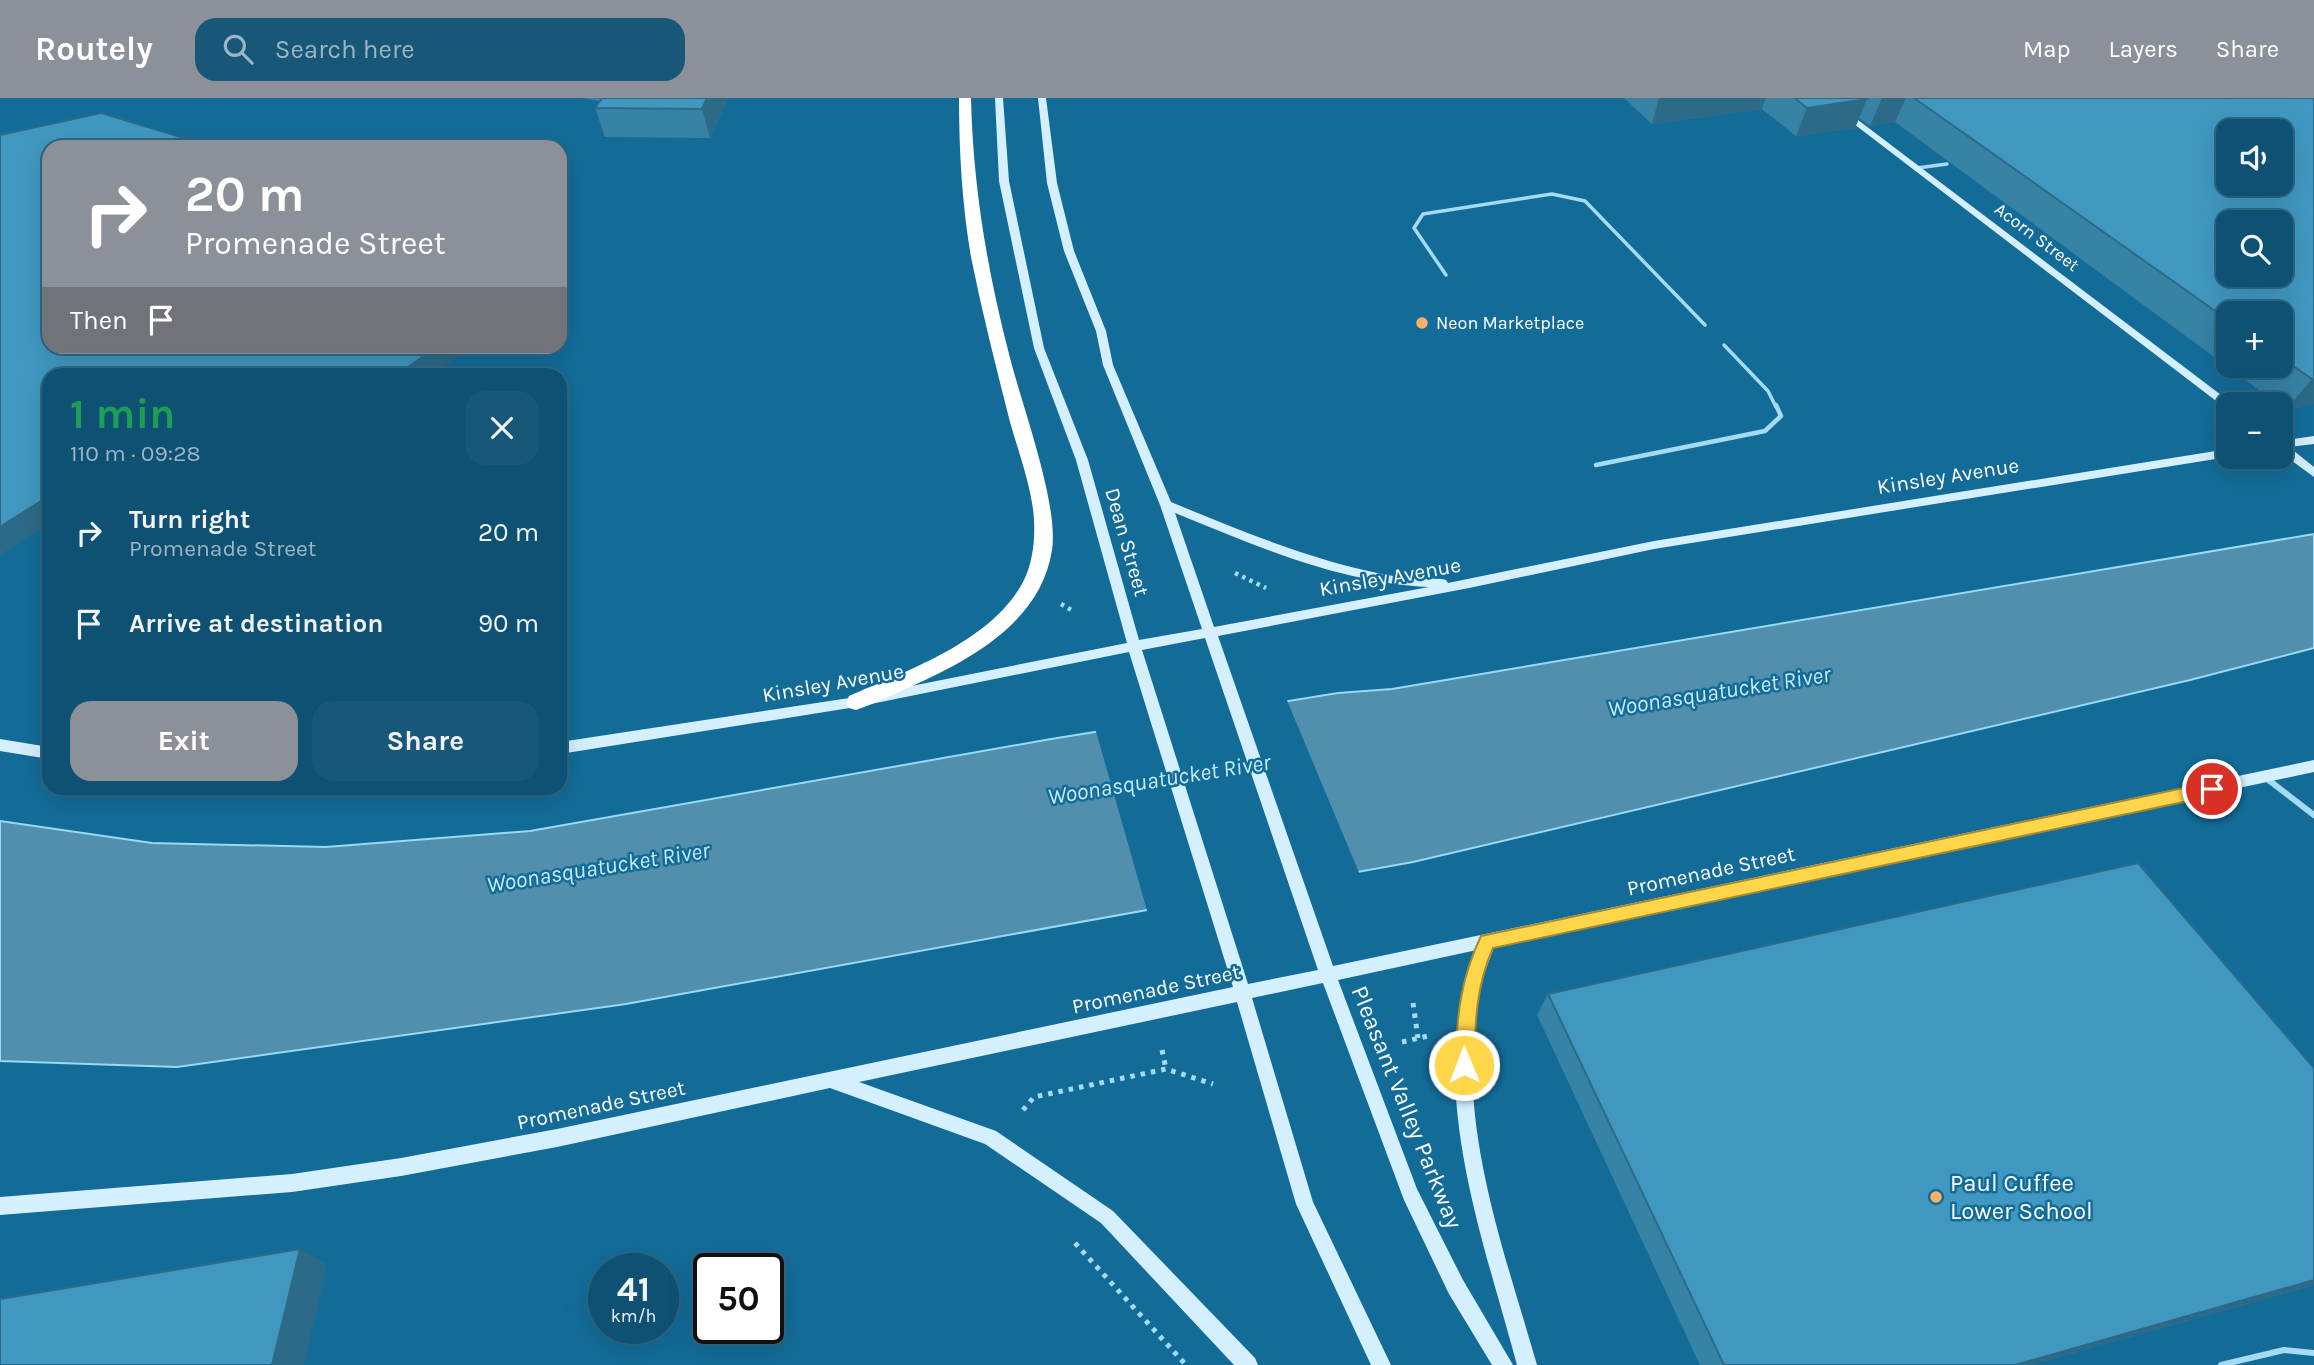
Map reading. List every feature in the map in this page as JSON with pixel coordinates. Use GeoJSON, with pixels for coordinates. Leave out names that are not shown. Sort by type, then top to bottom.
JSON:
{"type":"FeatureCollection","features":[{"type":"Feature","properties":{"kind":"highway"},"geometry":{"type":"LineString","coordinates":[[856,702],[946,662],[989,635],[1022,600],[1041,564],[1045,545],[1042,509],[978,251],[968,183],[965,98]]}},
{"type":"Feature","properties":{"kind":"main road","name":"Dean Street"},"geometry":{"type":"LineString","coordinates":[[999,98],[1004,181],[1039,348],[1082,460],[1134,646],[1243,994]]}},
{"type":"Feature","properties":{"kind":"main road"},"geometry":{"type":"LineString","coordinates":[[1042,98],[1052,183],[1069,251],[1101,331],[1108,365],[1166,505],[1328,975]]}},
{"type":"Feature","properties":{"kind":"main road","name":"Acorn Street"},"geometry":{"type":"LineString","coordinates":[[1824,98],[2216,396]]}},
{"type":"Feature","properties":{"kind":"main road"},"geometry":{"type":"LineString","coordinates":[[2293,444],[2314,440]]}},
{"type":"Feature","properties":{"kind":"main road","name":"Kinsley Avenue"},"geometry":{"type":"LineString","coordinates":[[567,747],[856,702],[1134,646],[1469,584],[1654,545],[2216,455]]}},
{"type":"Feature","properties":{"kind":"main road"},"geometry":{"type":"LineString","coordinates":[[2293,456],[2314,473]]}},
{"type":"Feature","properties":{"kind":"main road"},"geometry":{"type":"LineString","coordinates":[[1166,505],[1257,542],[1330,565],[1395,581],[1469,584]]}},
{"type":"Feature","properties":{"kind":"main road"},"geometry":{"type":"LineString","coordinates":[[0,745],[42,752]]}},
{"type":"Feature","properties":{"kind":"main road","name":"Promenade Street"},"geometry":{"type":"LineString","coordinates":[[0,1206],[292,1182],[401,1167],[557,1138],[2314,766]]}},
{"type":"Feature","properties":{"kind":"main road"},"geometry":{"type":"LineString","coordinates":[[1488,942],[1471,984],[1465,1018],[1464,1073],[1467,1111],[1471,1154],[1527,1365]]}},
{"type":"Feature","properties":{"kind":"main road","name":"Pleasant Valley Parkway"},"geometry":{"type":"LineString","coordinates":[[1328,975],[1410,1194],[1456,1287],[1503,1365]]}},
{"type":"Feature","properties":{"kind":"main road"},"geometry":{"type":"LineString","coordinates":[[1243,994],[1305,1204],[1381,1365]]}},
{"type":"Feature","properties":{"kind":"main road"},"geometry":{"type":"LineString","coordinates":[[829,1080],[990,1137],[1107,1217],[1248,1365]]}},
{"type":"Feature","properties":{"kind":"street"},"geometry":{"type":"LineString","coordinates":[[2266,778],[2314,815]]}},
{"type":"Feature","properties":{"kind":"lane"},"geometry":{"type":"LineString","coordinates":[[1917,168],[1947,164]]}},
{"type":"Feature","properties":{"kind":"lane"},"geometry":{"type":"LineString","coordinates":[[1446,275],[1414,228],[1423,214],[1552,194],[1585,201],[1705,326]]}},
{"type":"Feature","properties":{"kind":"lane"},"geometry":{"type":"LineString","coordinates":[[1596,465],[1765,431],[1781,416],[1768,391],[1724,345]]}},
{"type":"Feature","properties":{"kind":"lane"},"geometry":{"type":"LineString","coordinates":[[2221,1365],[2284,1350],[2314,1353]]}},
{"type":"Feature","properties":{"kind":"path"},"geometry":{"type":"LineString","coordinates":[[1235,573],[1276,593]]}},
{"type":"Feature","properties":{"kind":"path"},"geometry":{"type":"LineString","coordinates":[[1413,1003],[1418,1038]]}},
{"type":"Feature","properties":{"kind":"path"},"geometry":{"type":"LineString","coordinates":[[1402,1042],[1433,1035]]}},
{"type":"Feature","properties":{"kind":"path"},"geometry":{"type":"LineString","coordinates":[[1162,1050],[1166,1069]]}},
{"type":"Feature","properties":{"kind":"path"},"geometry":{"type":"LineString","coordinates":[[1023,1110],[1034,1097],[1166,1069],[1213,1084]]}},
{"type":"Feature","properties":{"kind":"path"},"geometry":{"type":"LineString","coordinates":[[1069,1237],[1186,1365]]}},
{"type":"Feature","properties":{"kind":"water","name":"Woonasquatucket River"},"geometry":{"type":"Polygon","coordinates":[[[2314,534],[2314,648],[2190,680],[1413,862],[626,1004],[177,1067],[0,1061],[0,821],[152,843],[326,847],[530,831],[1051,739],[1338,693],[1392,689],[2314,534]]]}},
{"type":"Feature","properties":{"kind":"pier"},"geometry":{"type":"Polygon","coordinates":[[[1286,698],[1360,875],[1148,914],[1095,728],[1286,698]]]}},
{"type":"Feature","properties":{"kind":"building"},"geometry":{"type":"Polygon","coordinates":[[[602,98],[707,98],[702,109],[595,108],[602,98]]]}},
{"type":"Feature","properties":{"kind":"building"},"geometry":{"type":"Polygon","coordinates":[[[1795,98],[1865,98],[1867,99],[1807,108],[1795,98]]]}},
{"type":"Feature","properties":{"kind":"building"},"geometry":{"type":"Polygon","coordinates":[[[1914,98],[2314,98],[2312,379],[2293,366],[2293,301],[2216,301],[2216,312],[1914,98]]]}},
{"type":"Feature","properties":{"kind":"building"},"geometry":{"type":"Polygon","coordinates":[[[101,113],[191,140],[42,140],[42,354],[427,354],[407,368],[42,368],[42,500],[0,527],[0,135],[101,113]]]}},
{"type":"Feature","properties":{"kind":"building","name":"Paul Cuffee Lower School"},"geometry":{"type":"Polygon","coordinates":[[[2138,863],[2314,1068],[2314,1280],[2015,1365],[1724,1365],[1548,994],[2138,863]]]}},
{"type":"Feature","properties":{"kind":"building"},"geometry":{"type":"Polygon","coordinates":[[[300,1249],[272,1365],[0,1365],[0,1299],[300,1249]]]}},
{"type":"Feature","properties":{"kind":"place","name":"Neon Marketplace"},"geometry":{"type":"Point","coordinates":[1422,323]}},
{"type":"Feature","properties":{"kind":"place","name":"Paul Cuffee Lower School"},"geometry":{"type":"Point","coordinates":[1936,1197]}},
{"type":"Feature","properties":{"kind":"route"},"geometry":{"type":"LineString","coordinates":[[1464,1065],[1466,1007],[1478,963],[1488,942],[2212,789]]}}]}
